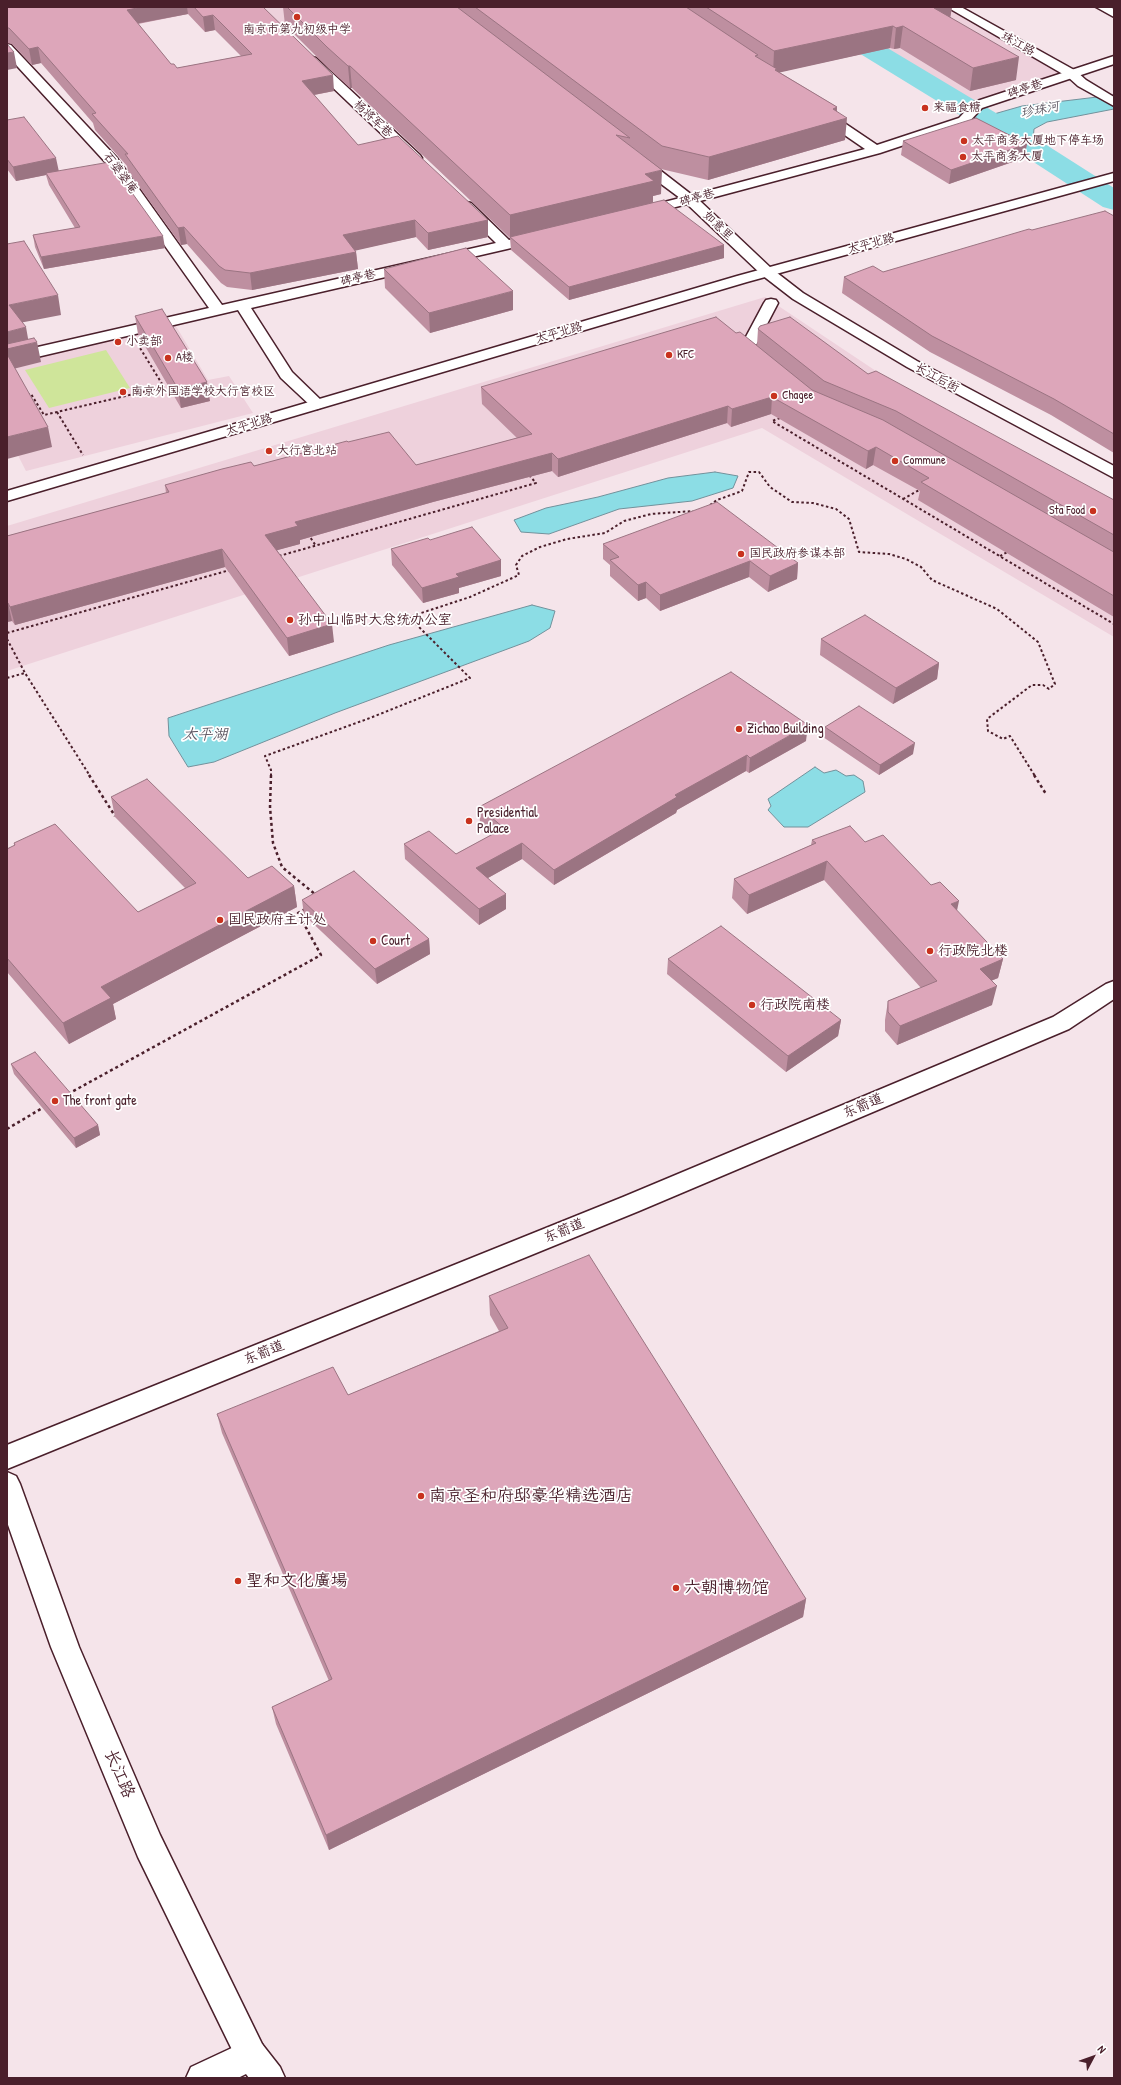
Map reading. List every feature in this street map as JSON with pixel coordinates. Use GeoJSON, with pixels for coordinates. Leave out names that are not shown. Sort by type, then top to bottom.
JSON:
{"type":"FeatureCollection","features":[{"type":"Feature","properties":{"kind":"street","name":"珠江路"},"geometry":{"type":"LineString","coordinates":[[953,7],[1072,74],[1082,83],[1114,102]]}},
{"type":"Feature","properties":{"kind":"street"},"geometry":{"type":"LineString","coordinates":[[1102,7],[1114,14]]}},
{"type":"Feature","properties":{"kind":"street","name":"石婆婆庵"},"geometry":{"type":"LineString","coordinates":[[7,48],[112,161],[218,310]]}},
{"type":"Feature","properties":{"kind":"street","name":"杨将军巷"},"geometry":{"type":"LineString","coordinates":[[303,52],[423,166]]}},
{"type":"Feature","properties":{"kind":"street","name":"碑亭巷"},"geometry":{"type":"LineString","coordinates":[[630,215],[875,150],[963,121],[978,105],[1114,60]]}},
{"type":"Feature","properties":{"kind":"street"},"geometry":{"type":"LineString","coordinates":[[811,106],[875,150]]}},
{"type":"Feature","properties":{"kind":"street","name":"如意里"},"geometry":{"type":"LineString","coordinates":[[628,152],[691,200],[767,272]]}},
{"type":"Feature","properties":{"kind":"street","name":"太平北路"},"geometry":{"type":"LineString","coordinates":[[7,496],[767,272],[1111,178]]}},
{"type":"Feature","properties":{"kind":"street"},"geometry":{"type":"LineString","coordinates":[[457,197],[507,245]]}},
{"type":"Feature","properties":{"kind":"street","name":"碑亭巷"},"geometry":{"type":"LineString","coordinates":[[7,359],[241,304],[553,234]]}},
{"type":"Feature","properties":{"kind":"street","name":"长江后街"},"geometry":{"type":"LineString","coordinates":[[767,272],[798,296],[912,364],[1114,473]]}},
{"type":"Feature","properties":{"kind":"street"},"geometry":{"type":"LineString","coordinates":[[771,303],[747,348],[778,373]]}},
{"type":"Feature","properties":{"kind":"street"},"geometry":{"type":"LineString","coordinates":[[241,304],[286,376],[317,404]]}},
{"type":"Feature","properties":{"kind":"street","name":"东箭道"},"geometry":{"type":"LineString","coordinates":[[7,1457],[631,1204],[1054,1026],[1114,989]]}},
{"type":"Feature","properties":{"kind":"street","name":"长江路"},"geometry":{"type":"LineString","coordinates":[[7,1484],[65,1647],[149,1846],[260,2067]]}},
{"type":"Feature","properties":{"kind":"street"},"geometry":{"type":"LineString","coordinates":[[202,2078],[260,2067]]}},
{"type":"Feature","properties":{"kind":"path"},"geometry":{"type":"LineString","coordinates":[[25,395],[31,394],[44,416],[164,387],[140,347]]}},
{"type":"Feature","properties":{"kind":"path"},"geometry":{"type":"LineString","coordinates":[[57,412],[84,457]]}},
{"type":"Feature","properties":{"kind":"path"},"geometry":{"type":"LineString","coordinates":[[786,415],[772,421],[1114,624]]}},
{"type":"Feature","properties":{"kind":"path"},"geometry":{"type":"LineString","coordinates":[[705,510],[717,500],[742,491],[749,472],[759,472],[770,487],[792,502],[820,505],[836,509],[849,519],[859,552],[889,554],[906,559],[921,567],[932,580],[997,609],[1038,642],[1055,684],[1049,689],[1043,685],[1032,685],[987,719],[988,731],[1003,739],[1010,736],[1046,794]]}},
{"type":"Feature","properties":{"kind":"path"},"geometry":{"type":"LineString","coordinates":[[274,558],[536,483],[526,473]]}},
{"type":"Feature","properties":{"kind":"path"},"geometry":{"type":"LineString","coordinates":[[902,499],[922,489]]}},
{"type":"Feature","properties":{"kind":"path"},"geometry":{"type":"LineString","coordinates":[[321,899],[282,867],[274,844],[270,807],[271,770],[265,756],[370,718],[470,678],[409,617],[470,597],[519,575],[516,565],[522,556],[540,547],[567,539],[605,533],[624,521],[651,514],[698,511]]}},
{"type":"Feature","properties":{"kind":"path"},"geometry":{"type":"LineString","coordinates":[[308,533],[316,546]]}},
{"type":"Feature","properties":{"kind":"path"},"geometry":{"type":"LineString","coordinates":[[999,556],[1012,549]]}},
{"type":"Feature","properties":{"kind":"path"},"geometry":{"type":"LineString","coordinates":[[7,633],[233,569]]}},
{"type":"Feature","properties":{"kind":"path"},"geometry":{"type":"LineString","coordinates":[[202,570],[206,577]]}},
{"type":"Feature","properties":{"kind":"path"},"geometry":{"type":"LineString","coordinates":[[7,639],[25,672],[83,768],[115,816]]}},
{"type":"Feature","properties":{"kind":"path"},"geometry":{"type":"LineString","coordinates":[[7,678],[25,672]]}},
{"type":"Feature","properties":{"kind":"path"},"geometry":{"type":"LineString","coordinates":[[66,1095],[322,955],[298,913],[310,906]]}},
{"type":"Feature","properties":{"kind":"path"},"geometry":{"type":"LineString","coordinates":[[7,1129],[48,1105]]}},
{"type":"Feature","properties":{"kind":"shaded area","name":"南京市第九初级中学"},"geometry":{"type":"Polygon","coordinates":[[[261,7],[370,7],[278,26],[261,7]]]}},
{"type":"Feature","properties":{"kind":"shaded area"},"geometry":{"type":"Polygon","coordinates":[[[813,7],[954,7],[1072,74],[978,105],[813,7]]]}},
{"type":"Feature","properties":{"kind":"shaded area"},"geometry":{"type":"Polygon","coordinates":[[[765,297],[894,383],[1114,505],[1114,637],[762,428],[7,671],[7,526],[765,297]]]}},
{"type":"Feature","properties":{"kind":"shaded area","name":"南京外国语学校大行宫校区"},"geometry":{"type":"Polygon","coordinates":[[[173,321],[208,380],[229,376],[253,413],[26,471],[7,434],[7,359],[173,321]]]}},
{"type":"Feature","properties":{"kind":"green space"},"geometry":{"type":"Polygon","coordinates":[[[106,350],[130,388],[49,408],[25,370],[106,350]]]}},
{"type":"Feature","properties":{"kind":"water","name":"珍珠河"},"geometry":{"type":"Polygon","coordinates":[[[1114,95],[1114,109],[1047,122],[1034,129],[1033,140],[994,114],[1022,106],[1114,95]]]}},
{"type":"Feature","properties":{"kind":"water"},"geometry":{"type":"Polygon","coordinates":[[[715,472],[738,476],[733,488],[692,501],[619,509],[549,534],[521,532],[514,520],[546,508],[598,497],[668,478],[715,472]]]}},
{"type":"Feature","properties":{"kind":"water","name":"太平湖"},"geometry":{"type":"Polygon","coordinates":[[[532,605],[555,611],[550,628],[529,641],[335,713],[214,762],[188,767],[169,736],[168,718],[389,645],[532,605]]]}},
{"type":"Feature","properties":{"kind":"water"},"geometry":{"type":"Polygon","coordinates":[[[815,767],[824,773],[836,770],[846,776],[854,775],[863,781],[865,792],[808,827],[784,827],[768,810],[771,806],[768,799],[815,767]]]}},
{"type":"Feature","properties":{"kind":"building"},"geometry":{"type":"Polygon","coordinates":[[[7,7],[142,7],[127,10],[171,64],[174,64],[177,68],[252,54],[213,15],[203,17],[194,7],[263,7],[333,75],[302,81],[358,145],[398,136],[488,220],[428,233],[415,220],[343,235],[356,252],[250,273],[225,270],[219,266],[184,227],[178,228],[125,154],[128,154],[92,114],[96,113],[38,47],[29,49],[9,28],[7,28],[7,7]]]}},
{"type":"Feature","properties":{"kind":"building"},"geometry":{"type":"Polygon","coordinates":[[[287,7],[457,7],[630,138],[616,135],[662,170],[645,174],[654,181],[510,215],[350,66],[348,66],[327,47],[287,7]]]}},
{"type":"Feature","properties":{"kind":"building"},"geometry":{"type":"Polygon","coordinates":[[[475,7],[686,7],[758,55],[755,56],[777,69],[775,70],[837,107],[833,109],[847,118],[709,157],[662,146],[475,7]]]}},
{"type":"Feature","properties":{"kind":"building"},"geometry":{"type":"Polygon","coordinates":[[[706,7],[936,7],[934,8],[1019,57],[973,68],[903,26],[896,28],[893,26],[774,51],[706,7]]]}},
{"type":"Feature","properties":{"kind":"building"},"geometry":{"type":"Polygon","coordinates":[[[7,44],[14,52],[7,53],[7,44]]]}},
{"type":"Feature","properties":{"kind":"building"},"geometry":{"type":"Polygon","coordinates":[[[24,117],[56,158],[13,167],[7,159],[7,120],[24,117]]]}},
{"type":"Feature","properties":{"kind":"building"},"geometry":{"type":"Polygon","coordinates":[[[976,118],[1027,144],[951,170],[903,141],[976,118]]]}},
{"type":"Feature","properties":{"kind":"building"},"geometry":{"type":"Polygon","coordinates":[[[110,162],[163,236],[41,257],[33,235],[80,227],[46,173],[110,162]]]}},
{"type":"Feature","properties":{"kind":"building"},"geometry":{"type":"Polygon","coordinates":[[[664,200],[724,245],[569,287],[510,237],[664,200]]]}},
{"type":"Feature","properties":{"kind":"building"},"geometry":{"type":"Polygon","coordinates":[[[1105,211],[1114,216],[1114,434],[1054,399],[932,336],[844,277],[873,266],[883,272],[1029,229],[1032,230],[1105,211]]]}},
{"type":"Feature","properties":{"kind":"building"},"geometry":{"type":"Polygon","coordinates":[[[24,241],[58,295],[9,305],[26,327],[7,332],[7,244],[24,241]]]}},
{"type":"Feature","properties":{"kind":"building"},"geometry":{"type":"Polygon","coordinates":[[[466,248],[513,291],[429,313],[384,269],[466,248]]]}},
{"type":"Feature","properties":{"kind":"building"},"geometry":{"type":"Polygon","coordinates":[[[162,309],[207,382],[178,389],[135,316],[162,309]]]}},
{"type":"Feature","properties":{"kind":"building"},"geometry":{"type":"Polygon","coordinates":[[[716,317],[736,333],[740,332],[812,390],[883,420],[1114,552],[1114,596],[921,482],[929,478],[876,447],[868,451],[772,397],[732,409],[728,406],[558,459],[552,453],[295,522],[298,526],[265,535],[332,624],[287,638],[222,549],[10,607],[7,603],[7,536],[169,492],[165,485],[222,469],[251,462],[254,466],[347,441],[389,432],[416,465],[532,434],[481,387],[716,317]]]}},
{"type":"Feature","properties":{"kind":"building"},"geometry":{"type":"Polygon","coordinates":[[[790,317],[868,374],[876,371],[1114,500],[1114,535],[896,411],[824,381],[758,329],[760,326],[790,317]]]}},
{"type":"Feature","properties":{"kind":"building"},"geometry":{"type":"Polygon","coordinates":[[[34,338],[37,342],[7,349],[7,344],[34,338]]]}},
{"type":"Feature","properties":{"kind":"building"},"geometry":{"type":"Polygon","coordinates":[[[7,354],[48,427],[7,437],[7,354]]]}},
{"type":"Feature","properties":{"kind":"building"},"geometry":{"type":"Polygon","coordinates":[[[717,502],[798,563],[770,576],[750,561],[660,595],[646,582],[638,585],[610,560],[619,557],[603,544],[717,502]]]}},
{"type":"Feature","properties":{"kind":"building"},"geometry":{"type":"Polygon","coordinates":[[[472,527],[501,560],[456,574],[459,577],[422,588],[391,549],[428,538],[430,540],[472,527]]]}},
{"type":"Feature","properties":{"kind":"building"},"geometry":{"type":"Polygon","coordinates":[[[865,615],[939,663],[896,688],[821,639],[865,615]]]}},
{"type":"Feature","properties":{"kind":"building"},"geometry":{"type":"Polygon","coordinates":[[[731,672],[808,725],[750,758],[747,755],[675,795],[677,797],[554,870],[522,843],[476,868],[506,894],[479,909],[404,844],[429,831],[456,854],[504,828],[479,807],[731,672]]]}},
{"type":"Feature","properties":{"kind":"building"},"geometry":{"type":"Polygon","coordinates":[[[859,706],[915,743],[880,765],[825,727],[859,706]]]}},
{"type":"Feature","properties":{"kind":"building","name":"国民政府主计处"},"geometry":{"type":"Polygon","coordinates":[[[147,779],[248,878],[272,866],[294,886],[101,987],[111,998],[63,1023],[7,958],[7,849],[15,845],[14,843],[55,824],[138,912],[196,883],[111,797],[147,779]]]}},
{"type":"Feature","properties":{"kind":"building"},"geometry":{"type":"Polygon","coordinates":[[[850,826],[865,842],[883,835],[931,885],[940,882],[959,901],[951,904],[1003,959],[980,969],[997,986],[900,1026],[888,1012],[888,1001],[937,981],[827,861],[749,895],[734,879],[816,843],[812,840],[850,826]]]}},
{"type":"Feature","properties":{"kind":"building","name":"Court"},"geometry":{"type":"Polygon","coordinates":[[[354,871],[429,939],[375,969],[302,900],[354,871]]]}},
{"type":"Feature","properties":{"kind":"building","name":"行政院南楼"},"geometry":{"type":"Polygon","coordinates":[[[721,926],[841,1020],[788,1056],[668,959],[721,926]]]}},
{"type":"Feature","properties":{"kind":"building","name":"The front gate"},"geometry":{"type":"Polygon","coordinates":[[[35,1052],[98,1125],[74,1138],[11,1064],[35,1052]]]}},
{"type":"Feature","properties":{"kind":"building"},"geometry":{"type":"Polygon","coordinates":[[[589,1255],[806,1599],[326,1835],[272,1707],[332,1679],[217,1414],[333,1367],[348,1395],[508,1328],[489,1296],[589,1255]]]}},
{"type":"Feature","properties":{"kind":"waterway"},"geometry":{"type":"LineString","coordinates":[[801,7],[991,122],[1114,201]]}},
{"type":"Feature","properties":{"kind":"place","name":"南京市第九初级中学"},"geometry":{"type":"Point","coordinates":[297,17]}},
{"type":"Feature","properties":{"kind":"place","name":"来福食糖"},"geometry":{"type":"Point","coordinates":[925,108]}},
{"type":"Feature","properties":{"kind":"place","name":"太平商务大厦地下停车场"},"geometry":{"type":"Point","coordinates":[964,141]}},
{"type":"Feature","properties":{"kind":"place","name":"太平商务大厦"},"geometry":{"type":"Point","coordinates":[963,157]}},
{"type":"Feature","properties":{"kind":"place","name":"小卖部"},"geometry":{"type":"Point","coordinates":[118,342]}},
{"type":"Feature","properties":{"kind":"place","name":"KFC"},"geometry":{"type":"Point","coordinates":[669,355]}},
{"type":"Feature","properties":{"kind":"place","name":"A楼"},"geometry":{"type":"Point","coordinates":[168,358]}},
{"type":"Feature","properties":{"kind":"place","name":"南京外国语学校大行宫校区"},"geometry":{"type":"Point","coordinates":[123,392]}},
{"type":"Feature","properties":{"kind":"place","name":"Chagee"},"geometry":{"type":"Point","coordinates":[774,396]}},
{"type":"Feature","properties":{"kind":"place","name":"大行宫北站"},"geometry":{"type":"Point","coordinates":[269,451]}},
{"type":"Feature","properties":{"kind":"place","name":"Commune"},"geometry":{"type":"Point","coordinates":[895,461]}},
{"type":"Feature","properties":{"kind":"place","name":"Sta Food"},"geometry":{"type":"Point","coordinates":[1093,511]}},
{"type":"Feature","properties":{"kind":"place","name":"国民政府参谋本部"},"geometry":{"type":"Point","coordinates":[741,554]}},
{"type":"Feature","properties":{"kind":"place","name":"孙中山临时大总统办公室"},"geometry":{"type":"Point","coordinates":[290,620]}},
{"type":"Feature","properties":{"kind":"place","name":"Zichao Building"},"geometry":{"type":"Point","coordinates":[739,729]}},
{"type":"Feature","properties":{"kind":"place","name":"Presidential Palace"},"geometry":{"type":"Point","coordinates":[469,821]}},
{"type":"Feature","properties":{"kind":"place","name":"国民政府主计处"},"geometry":{"type":"Point","coordinates":[220,920]}},
{"type":"Feature","properties":{"kind":"place","name":"Court"},"geometry":{"type":"Point","coordinates":[373,941]}},
{"type":"Feature","properties":{"kind":"place","name":"行政院北楼"},"geometry":{"type":"Point","coordinates":[930,951]}},
{"type":"Feature","properties":{"kind":"place","name":"行政院南楼"},"geometry":{"type":"Point","coordinates":[752,1005]}},
{"type":"Feature","properties":{"kind":"place","name":"The front gate"},"geometry":{"type":"Point","coordinates":[55,1101]}},
{"type":"Feature","properties":{"kind":"place","name":"南京圣和府邸豪华精选酒店"},"geometry":{"type":"Point","coordinates":[421,1496]}},
{"type":"Feature","properties":{"kind":"place","name":"聖和文化廣場"},"geometry":{"type":"Point","coordinates":[238,1581]}},
{"type":"Feature","properties":{"kind":"place","name":"六朝博物馆"},"geometry":{"type":"Point","coordinates":[676,1588]}}]}
